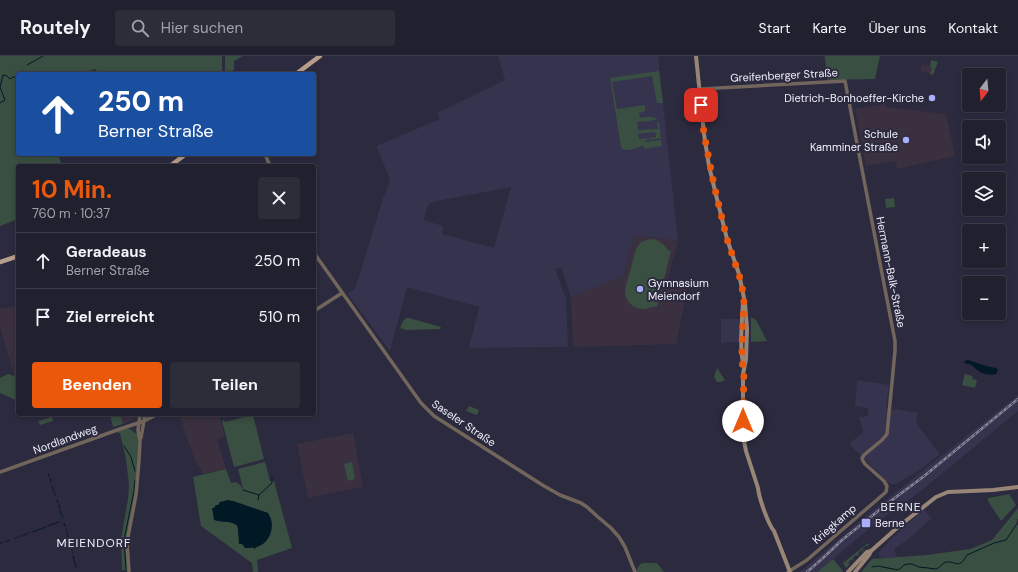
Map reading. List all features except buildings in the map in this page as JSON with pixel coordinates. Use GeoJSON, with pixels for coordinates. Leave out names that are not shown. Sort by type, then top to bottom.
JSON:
{"type":"FeatureCollection","features":[{"type":"Feature","properties":{"kind":"main road"},"geometry":{"type":"LineString","coordinates":[[299,72],[320,56]]}},
{"type":"Feature","properties":{"kind":"main road"},"geometry":{"type":"LineString","coordinates":[[696,56],[704,134],[714,185],[727,239],[741,281],[744,299],[746,359],[744,368],[744,441],[747,456],[759,493],[789,572]]}},
{"type":"Feature","properties":{"kind":"main road"},"geometry":{"type":"LineString","coordinates":[[173,164],[183,156]]}},
{"type":"Feature","properties":{"kind":"main road"},"geometry":{"type":"LineString","coordinates":[[0,262],[16,257]]}},
{"type":"Feature","properties":{"kind":"main road"},"geometry":{"type":"LineString","coordinates":[[848,572],[867,552],[871,551],[907,520],[941,495],[953,492],[1018,487]]}},
{"type":"Feature","properties":{"kind":"main road"},"geometry":{"type":"LineString","coordinates":[[855,572],[871,551]]}},
{"type":"Feature","properties":{"kind":"street","name":"Greifenberger Straße"},"geometry":{"type":"LineString","coordinates":[[700,89],[845,81]]}},
{"type":"Feature","properties":{"kind":"street","name":"Hermann-Balk-Straße"},"geometry":{"type":"LineString","coordinates":[[845,81],[895,341],[887,434],[862,458],[863,461],[882,478],[887,486]]}},
{"type":"Feature","properties":{"kind":"street","name":"Saseler Straße"},"geometry":{"type":"LineString","coordinates":[[316,256],[414,395],[426,408],[440,420],[556,493],[581,503],[589,508],[620,537],[635,572]]}},
{"type":"Feature","properties":{"kind":"street"},"geometry":{"type":"LineString","coordinates":[[316,310],[342,293]]}},
{"type":"Feature","properties":{"kind":"street"},"geometry":{"type":"LineString","coordinates":[[129,572],[127,542],[136,495],[140,461],[140,442],[138,430],[140,416]]}},
{"type":"Feature","properties":{"kind":"street"},"geometry":{"type":"LineString","coordinates":[[140,442],[145,416]]}},
{"type":"Feature","properties":{"kind":"street","name":"Nordlandweg"},"geometry":{"type":"LineString","coordinates":[[0,472],[144,421],[154,416]]}},
{"type":"Feature","properties":{"kind":"street","name":"Kriegkamp"},"geometry":{"type":"LineString","coordinates":[[789,572],[807,560],[884,494],[887,486]]}},
{"type":"Feature","properties":{"kind":"shaded area"},"geometry":{"type":"Polygon","coordinates":[[[498,56],[658,56],[678,241],[635,235],[623,277],[571,297],[561,267],[555,269],[566,299],[568,347],[469,348],[479,307],[407,287],[390,351],[348,294],[355,289],[390,179],[376,146],[440,119],[437,113],[505,80],[498,56]],[[511,187],[437,201],[428,205],[424,220],[443,226],[442,234],[494,248],[511,187]]]}},
{"type":"Feature","properties":{"kind":"shaded area"},"geometry":{"type":"Polygon","coordinates":[[[922,64],[932,67],[930,74],[920,71],[922,64]]]}},
{"type":"Feature","properties":{"kind":"shaded area","name":"Schule Kamminer Straße"},"geometry":{"type":"Polygon","coordinates":[[[885,104],[886,107],[946,114],[955,156],[897,169],[896,161],[866,166],[855,109],[885,104]]]}},
{"type":"Feature","properties":{"kind":"shaded area","name":"Gymnasium Meiendorf"},"geometry":{"type":"Polygon","coordinates":[[[635,235],[678,241],[666,285],[688,287],[676,344],[573,347],[571,297],[623,277],[635,235]]]}},
{"type":"Feature","properties":{"kind":"shaded area"},"geometry":{"type":"Polygon","coordinates":[[[16,306],[16,376],[14,376],[0,327],[0,309],[16,306]]]}},
{"type":"Feature","properties":{"kind":"shaded area"},"geometry":{"type":"Polygon","coordinates":[[[721,319],[739,319],[739,342],[721,343],[721,319]]]}},
{"type":"Feature","properties":{"kind":"shaded area"},"geometry":{"type":"Polygon","coordinates":[[[857,380],[889,385],[886,409],[896,409],[918,413],[916,423],[940,454],[921,469],[896,484],[890,484],[849,444],[863,432],[859,417],[868,416],[868,408],[855,406],[857,380]]]}},
{"type":"Feature","properties":{"kind":"shaded area"},"geometry":{"type":"Polygon","coordinates":[[[1018,395],[1018,411],[921,491],[875,524],[817,572],[800,572],[867,515],[1018,395]]]}},
{"type":"Feature","properties":{"kind":"shaded area"},"geometry":{"type":"Polygon","coordinates":[[[121,416],[136,416],[133,420],[123,424],[121,416]]]}},
{"type":"Feature","properties":{"kind":"shaded area"},"geometry":{"type":"Polygon","coordinates":[[[180,416],[220,416],[225,437],[217,439],[226,469],[202,474],[201,469],[195,462],[180,416]]]}},
{"type":"Feature","properties":{"kind":"shaded area"},"geometry":{"type":"Polygon","coordinates":[[[353,433],[363,487],[308,498],[297,444],[353,433]]]}},
{"type":"Feature","properties":{"kind":"shaded area"},"geometry":{"type":"Polygon","coordinates":[[[923,510],[932,518],[910,538],[894,549],[897,557],[882,559],[878,553],[893,537],[923,510]]]}},
{"type":"Feature","properties":{"kind":"green space"},"geometry":{"type":"Polygon","coordinates":[[[0,56],[222,56],[222,72],[97,72],[96,69],[85,72],[16,72],[16,156],[59,156],[61,164],[16,164],[16,220],[0,226],[0,56]]]}},
{"type":"Feature","properties":{"kind":"green space"},"geometry":{"type":"Polygon","coordinates":[[[225,56],[243,56],[234,61],[234,70],[225,72],[225,56]]]}},
{"type":"Feature","properties":{"kind":"green space"},"geometry":{"type":"Polygon","coordinates":[[[824,56],[880,56],[875,79],[827,80],[824,56]]]}},
{"type":"Feature","properties":{"kind":"green space"},"geometry":{"type":"Polygon","coordinates":[[[931,60],[938,62],[933,75],[930,74],[932,68],[930,67],[931,60]]]}},
{"type":"Feature","properties":{"kind":"green space"},"geometry":{"type":"Polygon","coordinates":[[[659,71],[663,103],[657,103],[652,76],[612,82],[617,109],[645,105],[645,111],[639,113],[640,118],[652,117],[658,120],[637,122],[638,130],[658,129],[657,122],[659,122],[661,138],[649,140],[649,138],[656,137],[655,132],[638,134],[639,139],[647,138],[645,142],[661,140],[662,146],[644,149],[642,146],[635,149],[624,150],[621,147],[610,78],[659,71]]]}},
{"type":"Feature","properties":{"kind":"green space"},"geometry":{"type":"Polygon","coordinates":[[[894,198],[895,207],[886,208],[885,199],[894,198]]]}},
{"type":"Feature","properties":{"kind":"green space"},"geometry":{"type":"Polygon","coordinates":[[[650,239],[660,242],[671,251],[657,307],[640,309],[630,304],[627,300],[625,289],[636,249],[641,242],[650,239]]]}},
{"type":"Feature","properties":{"kind":"green space"},"geometry":{"type":"Polygon","coordinates":[[[751,317],[756,320],[767,341],[751,342],[751,317]]]}},
{"type":"Feature","properties":{"kind":"green space"},"geometry":{"type":"Polygon","coordinates":[[[406,318],[441,327],[440,329],[406,330],[400,328],[406,318]]]}},
{"type":"Feature","properties":{"kind":"green space"},"geometry":{"type":"Polygon","coordinates":[[[717,368],[725,380],[721,382],[717,382],[714,377],[717,368]]]}},
{"type":"Feature","properties":{"kind":"green space"},"geometry":{"type":"Polygon","coordinates":[[[8,374],[16,376],[16,400],[0,393],[0,378],[8,374]]]}},
{"type":"Feature","properties":{"kind":"green space"},"geometry":{"type":"Polygon","coordinates":[[[965,374],[972,376],[973,379],[977,380],[975,388],[962,385],[965,374]]]}},
{"type":"Feature","properties":{"kind":"green space"},"geometry":{"type":"Polygon","coordinates":[[[469,406],[479,410],[477,415],[466,411],[469,406]]]}},
{"type":"Feature","properties":{"kind":"green space"},"geometry":{"type":"Polygon","coordinates":[[[110,416],[121,416],[123,424],[113,427],[110,416]]]}},
{"type":"Feature","properties":{"kind":"green space"},"geometry":{"type":"Polygon","coordinates":[[[253,416],[264,459],[234,467],[222,421],[224,420],[225,422],[253,416]]]}},
{"type":"Feature","properties":{"kind":"green space"},"geometry":{"type":"Polygon","coordinates":[[[52,417],[53,421],[40,425],[38,421],[52,417]]]}},
{"type":"Feature","properties":{"kind":"green space"},"geometry":{"type":"Polygon","coordinates":[[[128,428],[137,434],[139,450],[135,496],[126,539],[127,570],[122,570],[121,539],[129,485],[126,459],[120,433],[118,433],[118,431],[128,428]]]}},
{"type":"Feature","properties":{"kind":"green space"},"geometry":{"type":"Polygon","coordinates":[[[265,462],[270,481],[274,481],[292,548],[257,560],[258,572],[253,572],[252,563],[201,526],[193,477],[226,469],[231,483],[236,482],[242,489],[238,469],[265,462]],[[233,501],[219,505],[213,511],[217,521],[230,522],[237,525],[240,542],[244,545],[253,547],[264,543],[270,535],[268,513],[233,501]]]}},
{"type":"Feature","properties":{"kind":"green space"},"geometry":{"type":"Polygon","coordinates":[[[352,462],[355,479],[348,481],[344,464],[352,462]]]}},
{"type":"Feature","properties":{"kind":"green space"},"geometry":{"type":"Polygon","coordinates":[[[1009,494],[1016,505],[1001,521],[988,499],[1009,494]]]}},
{"type":"Feature","properties":{"kind":"green space"},"geometry":{"type":"Polygon","coordinates":[[[1018,508],[1018,519],[1016,525],[1018,525],[1018,572],[861,572],[872,559],[927,555],[970,549],[992,540],[1018,508]]]}},
{"type":"Feature","properties":{"kind":"green space"},"geometry":{"type":"Polygon","coordinates":[[[868,543],[869,545],[862,549],[864,551],[863,552],[861,550],[858,556],[856,555],[853,558],[854,561],[852,559],[848,563],[850,564],[846,568],[843,563],[868,543]]]}},
{"type":"Feature","properties":{"kind":"green space"},"geometry":{"type":"Polygon","coordinates":[[[833,559],[843,571],[842,572],[817,572],[833,559]]]}},
{"type":"Feature","properties":{"kind":"green space"},"geometry":{"type":"Polygon","coordinates":[[[657,563],[664,572],[637,572],[640,564],[657,563]]]}},
{"type":"Feature","properties":{"kind":"water"},"geometry":{"type":"Polygon","coordinates":[[[968,360],[996,368],[998,370],[996,374],[985,374],[970,364],[966,364],[964,361],[968,360]]]}},
{"type":"Feature","properties":{"kind":"water"},"geometry":{"type":"Polygon","coordinates":[[[228,500],[268,513],[272,530],[269,538],[263,544],[254,549],[253,547],[245,548],[242,544],[239,544],[237,525],[214,520],[212,508],[220,502],[228,500]]]}},
{"type":"Feature","properties":{"kind":"waterway"},"geometry":{"type":"LineString","coordinates":[[27,65],[43,56]]}},
{"type":"Feature","properties":{"kind":"waterway"},"geometry":{"type":"LineString","coordinates":[[0,103],[5,100],[0,87],[3,75],[10,79],[16,77]]}},
{"type":"Feature","properties":{"kind":"waterway"},"geometry":{"type":"LineString","coordinates":[[124,446],[131,457],[135,471]]}},
{"type":"Feature","properties":{"kind":"waterway"},"geometry":{"type":"LineString","coordinates":[[50,478],[51,482]]}},
{"type":"Feature","properties":{"kind":"waterway"},"geometry":{"type":"LineString","coordinates":[[259,495],[272,483],[272,478]]}},
{"type":"Feature","properties":{"kind":"waterway"},"geometry":{"type":"LineString","coordinates":[[126,569],[124,540],[135,480]]}},
{"type":"Feature","properties":{"kind":"waterway"},"geometry":{"type":"LineString","coordinates":[[52,486],[54,491]]}},
{"type":"Feature","properties":{"kind":"waterway"},"geometry":{"type":"LineString","coordinates":[[243,490],[259,495],[258,500]]}},
{"type":"Feature","properties":{"kind":"waterway"},"geometry":{"type":"LineString","coordinates":[[59,505],[60,509]]}},
{"type":"Feature","properties":{"kind":"waterway"},"geometry":{"type":"LineString","coordinates":[[48,526],[59,522]]}},
{"type":"Feature","properties":{"kind":"waterway"},"geometry":{"type":"LineString","coordinates":[[872,567],[878,566],[898,570],[904,565],[912,564],[919,567],[936,569],[947,562],[958,564],[961,563],[967,555],[994,543],[1006,540],[1016,525]]}},
{"type":"Feature","properties":{"kind":"waterway"},"geometry":{"type":"LineString","coordinates":[[33,532],[46,527]]}},
{"type":"Feature","properties":{"kind":"waterway"},"geometry":{"type":"LineString","coordinates":[[67,533],[68,537]]}},
{"type":"Feature","properties":{"kind":"waterway"},"geometry":{"type":"LineString","coordinates":[[5,542],[10,540]]}},
{"type":"Feature","properties":{"kind":"waterway"},"geometry":{"type":"LineString","coordinates":[[71,546],[72,550]]}},
{"type":"Feature","properties":{"kind":"waterway"},"geometry":{"type":"LineString","coordinates":[[73,556],[76,567]]}},
{"type":"Feature","properties":{"kind":"railway"},"geometry":{"type":"LineString","coordinates":[[807,572],[842,540],[923,477],[1018,399]]}},
{"type":"Feature","properties":{"kind":"place","name":"Dietrich-Bonhoeffer-Kirche"},"geometry":{"type":"Point","coordinates":[932,98]}},
{"type":"Feature","properties":{"kind":"place","name":"Schule Kamminer Straße"},"geometry":{"type":"Point","coordinates":[906,140]}},
{"type":"Feature","properties":{"kind":"place","name":"Gymnasium Meiendorf"},"geometry":{"type":"Point","coordinates":[640,289]}},
{"type":"Feature","properties":{"kind":"place","name":"Berne"},"geometry":{"type":"Point","coordinates":[866,523]}},
{"type":"Feature","properties":{"kind":"district","name":"BERNE"},"geometry":{"type":"Point","coordinates":[901,507]}},
{"type":"Feature","properties":{"kind":"district","name":"MEIENDORF"},"geometry":{"type":"Point","coordinates":[94,543]}},
{"type":"Feature","properties":{"kind":"route"},"geometry":{"type":"LineString","coordinates":[[701,105],[709,166],[727,239],[741,281],[744,299],[742,346],[742,363],[744,368],[743,421]]}}]}
